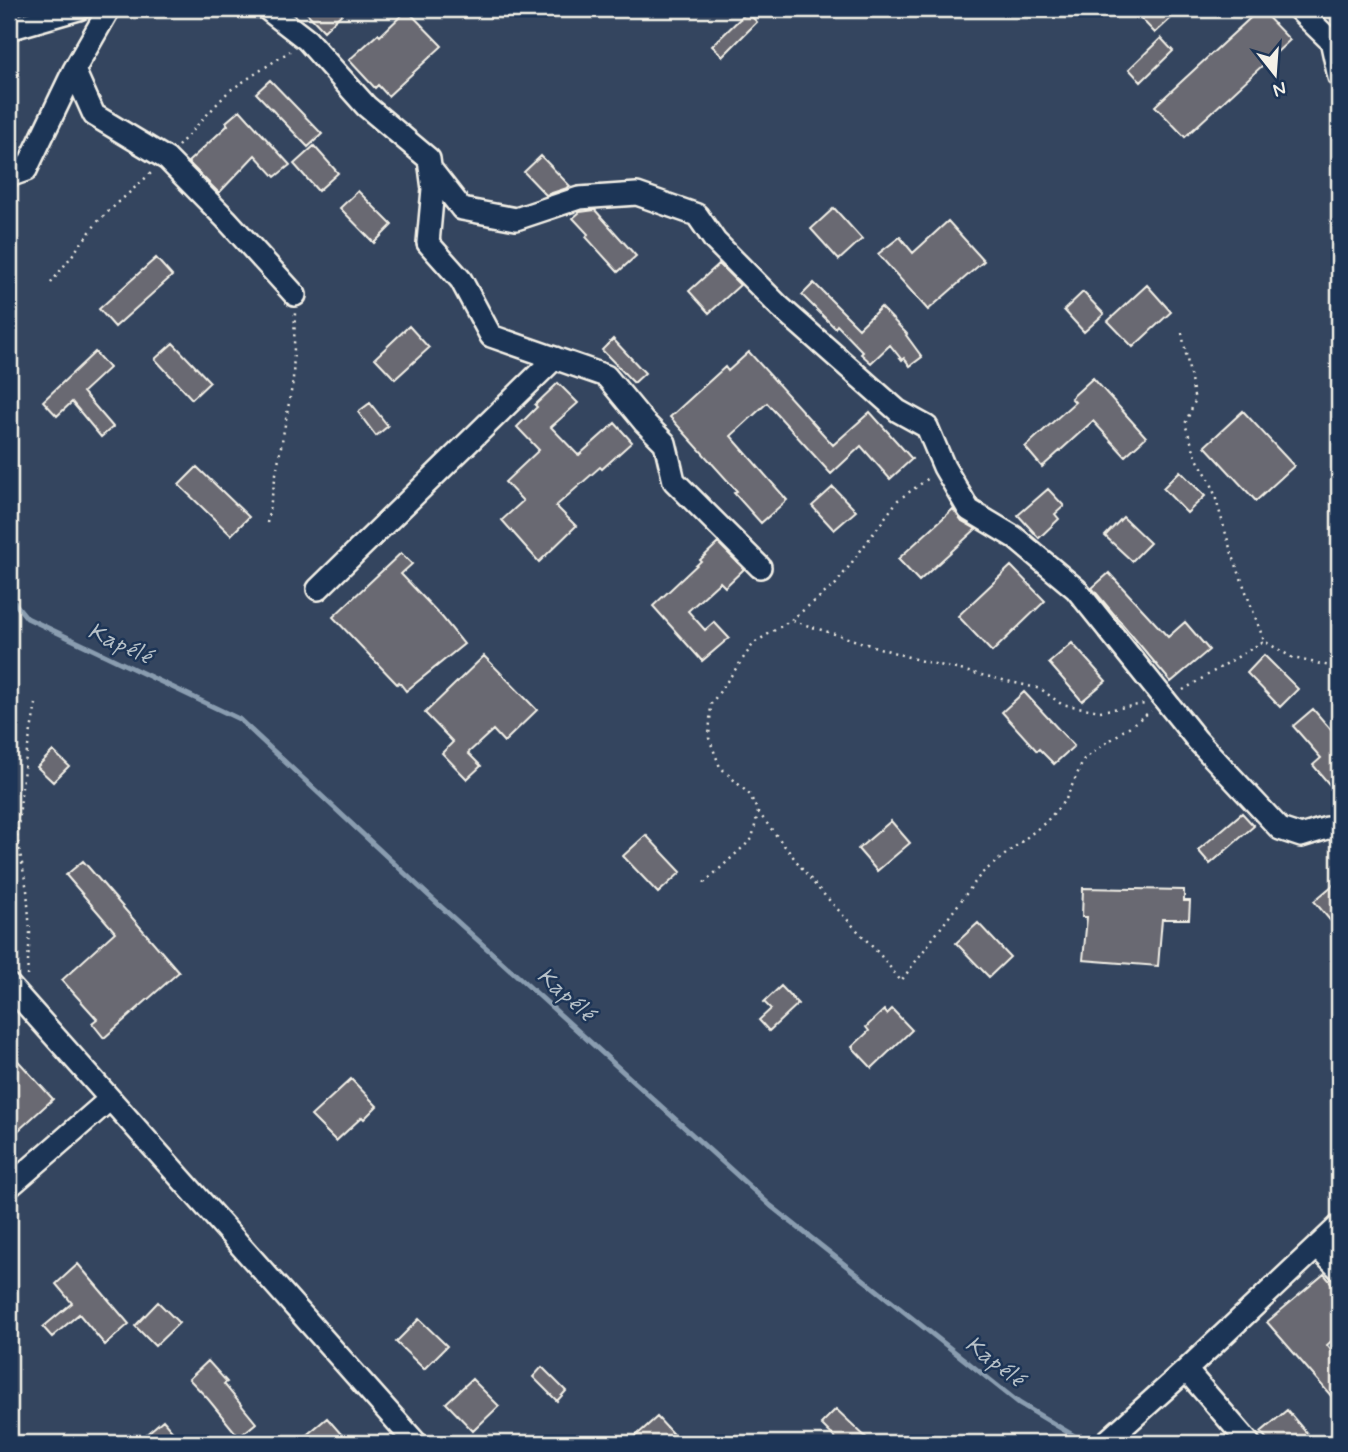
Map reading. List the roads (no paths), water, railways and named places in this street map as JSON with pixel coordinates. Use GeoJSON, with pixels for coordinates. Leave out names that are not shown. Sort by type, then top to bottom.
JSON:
{"type":"FeatureCollection","features":[{"type":"Feature","properties":{"kind":"street"},"geometry":{"type":"LineString","coordinates":[[12,24],[79,9]]}},
{"type":"Feature","properties":{"kind":"street"},"geometry":{"type":"LineString","coordinates":[[9,176],[26,170],[74,70],[109,9]]}},
{"type":"Feature","properties":{"kind":"street"},"geometry":{"type":"LineString","coordinates":[[267,9],[307,40],[366,106],[429,159],[433,189],[428,243],[461,280],[491,336],[606,376],[664,443],[674,481],[760,567]]}},
{"type":"Feature","properties":{"kind":"street"},"geometry":{"type":"LineString","coordinates":[[1298,9],[1335,44],[1339,77]]}},
{"type":"Feature","properties":{"kind":"street"},"geometry":{"type":"LineString","coordinates":[[74,70],[94,115],[167,159],[295,295]]}},
{"type":"Feature","properties":{"kind":"street"},"geometry":{"type":"LineString","coordinates":[[430,168],[462,209],[516,219],[579,198],[636,194],[697,215],[715,241],[779,306],[898,411],[927,427],[944,467],[969,510],[1014,537],[1076,589],[1197,740],[1280,830],[1301,836],[1327,828],[1339,830]]}},
{"type":"Feature","properties":{"kind":"street"},"geometry":{"type":"LineString","coordinates":[[318,589],[555,358]]}},
{"type":"Feature","properties":{"kind":"street"},"geometry":{"type":"LineString","coordinates":[[9,985],[416,1443]]}},
{"type":"Feature","properties":{"kind":"street"},"geometry":{"type":"LineString","coordinates":[[9,1187],[110,1099]]}},
{"type":"Feature","properties":{"kind":"street"},"geometry":{"type":"LineString","coordinates":[[1105,1443],[1339,1226]]}},
{"type":"Feature","properties":{"kind":"street"},"geometry":{"type":"LineString","coordinates":[[1317,1247],[1339,1269]]}},
{"type":"Feature","properties":{"kind":"street"},"geometry":{"type":"LineString","coordinates":[[1186,1370],[1249,1443]]}},
{"type":"Feature","properties":{"kind":"waterway","name":"Kapélé"},"geometry":{"type":"LineString","coordinates":[[9,596],[27,618],[239,719],[427,894],[771,1206],[1019,1403],[1086,1443]]}}]}
